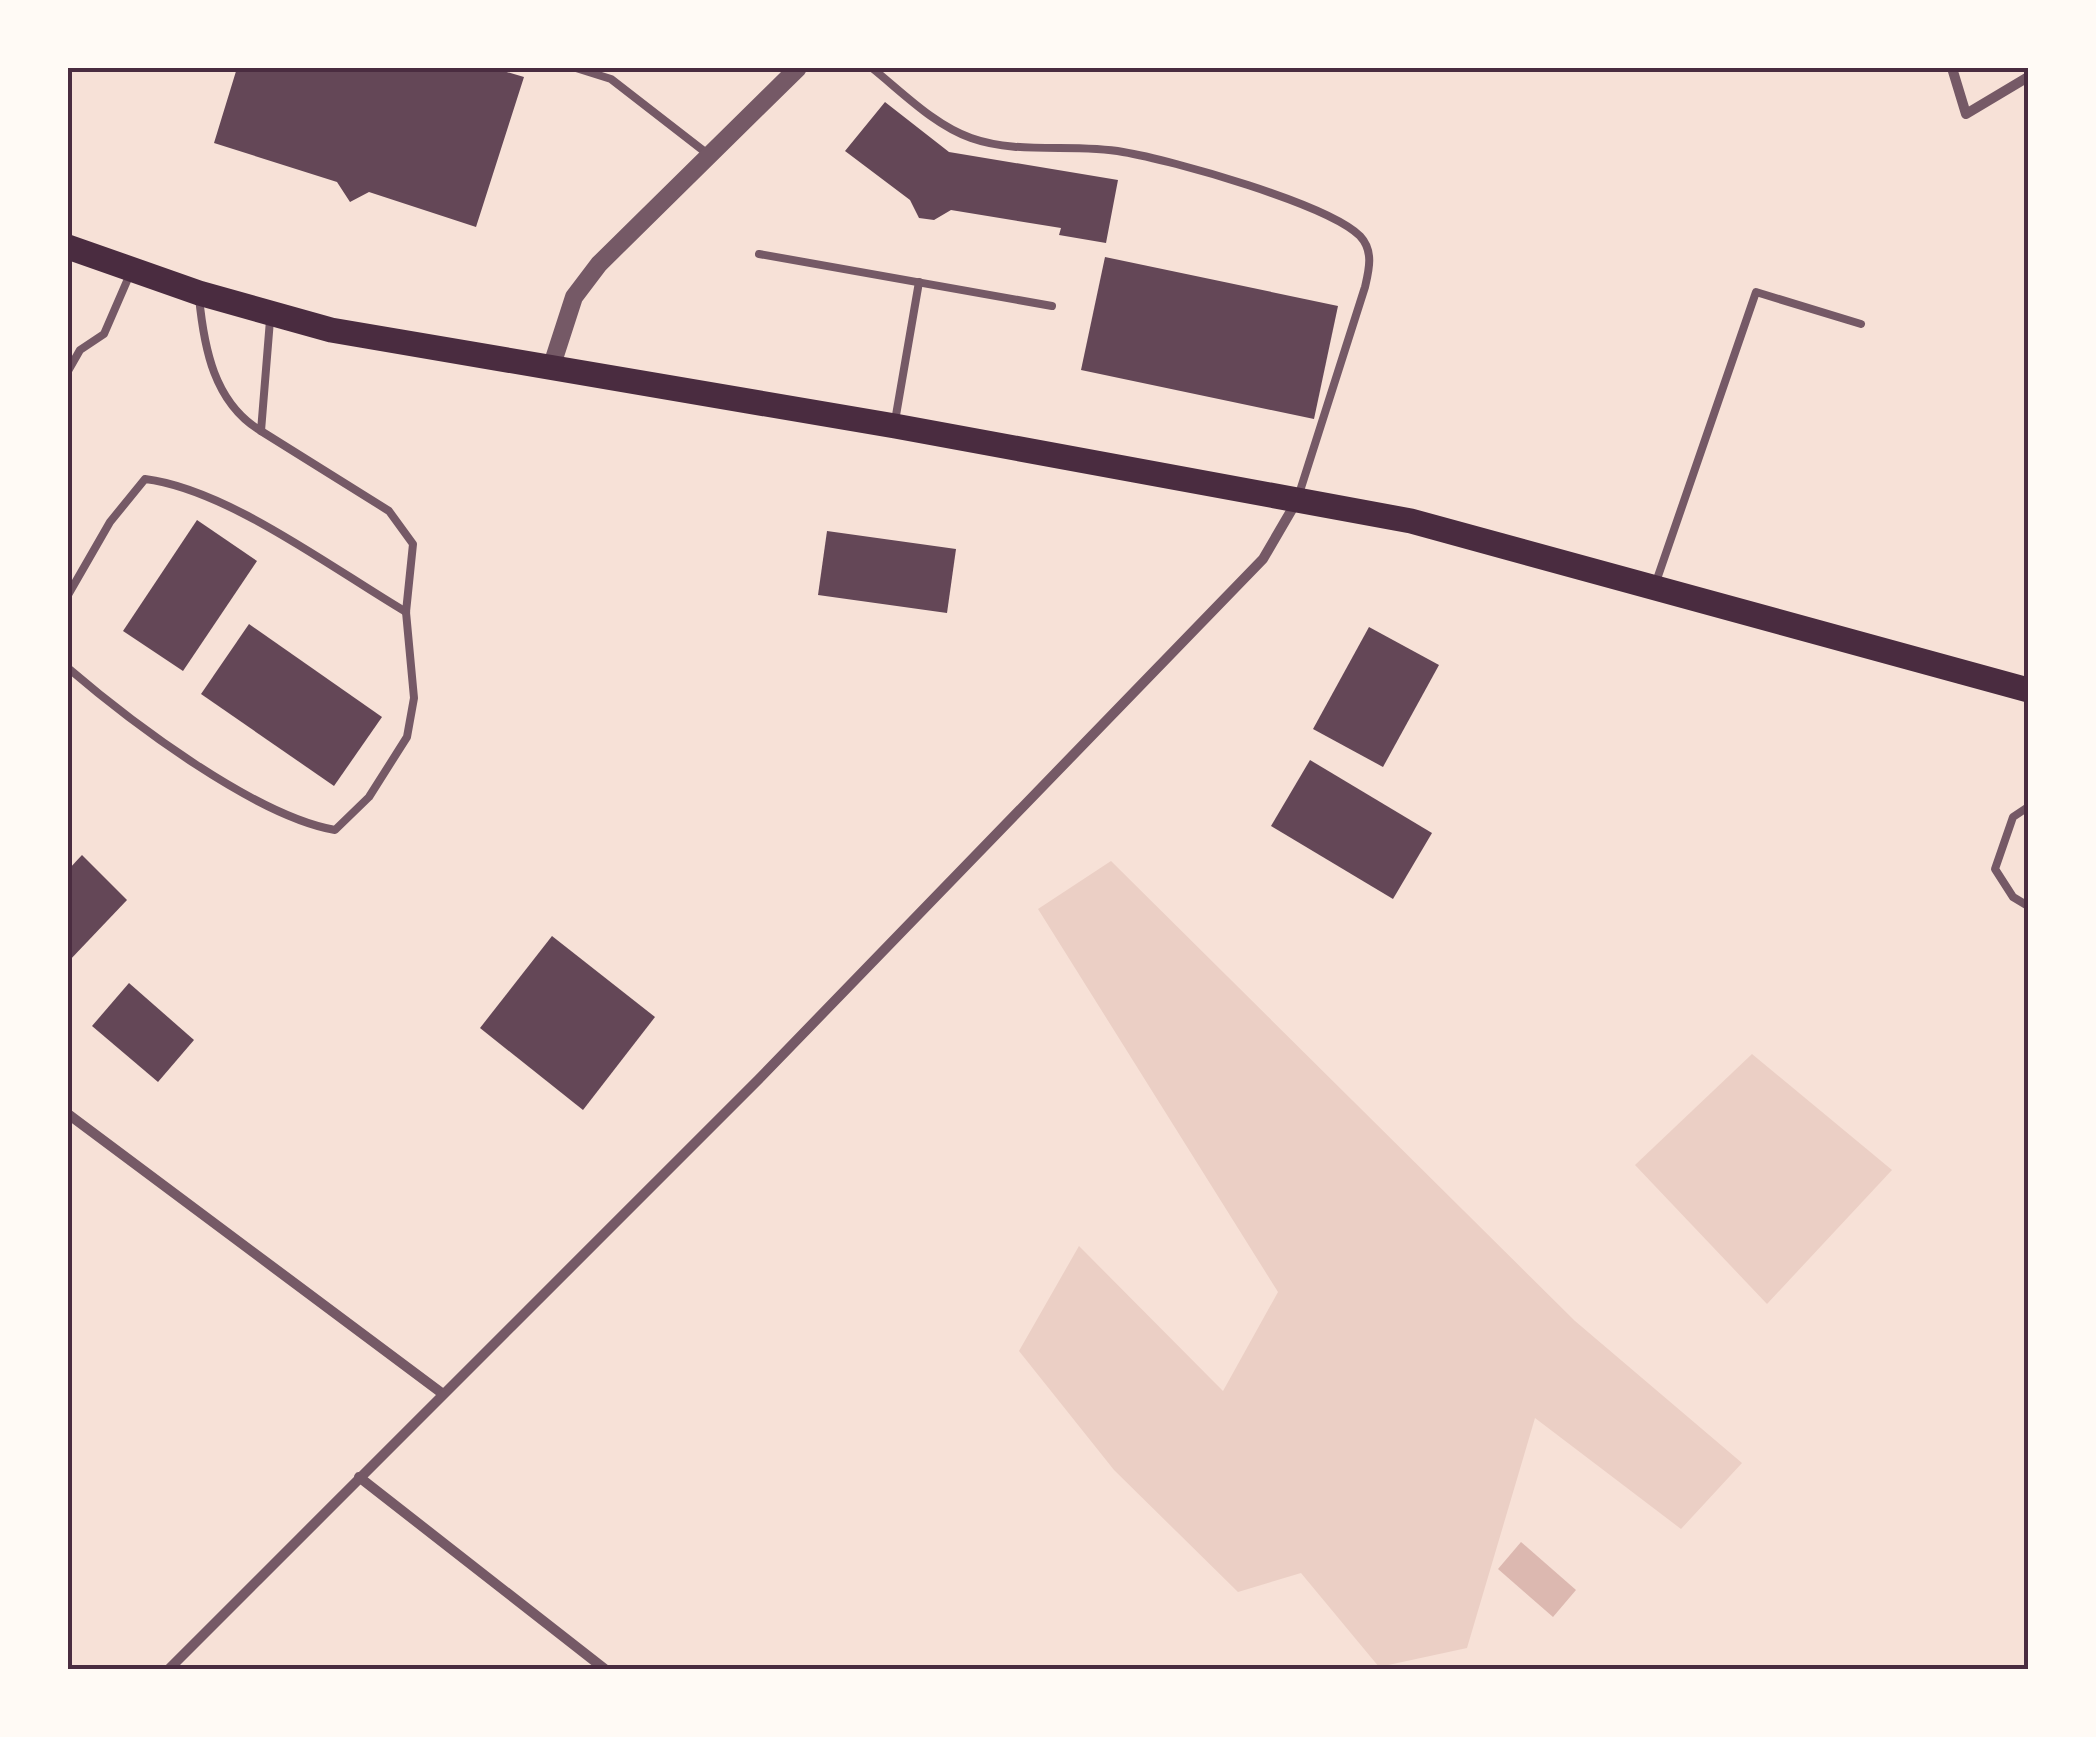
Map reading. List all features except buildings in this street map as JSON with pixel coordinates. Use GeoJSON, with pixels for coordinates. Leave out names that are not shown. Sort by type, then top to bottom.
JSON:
{"type":"FeatureCollection","features":[{"type":"Feature","properties":{"kind":"main road"},"geometry":{"type":"LineString","coordinates":[[68,246],[199,293],[332,330],[1298,498],[1462,532],[2028,690]]}},
{"type":"Feature","properties":{"kind":"street"},"geometry":{"type":"LineString","coordinates":[[550,368],[565,318],[585,281],[798,68]]}},
{"type":"Feature","properties":{"kind":"street"},"geometry":{"type":"LineString","coordinates":[[1952,68],[1966,114],[2028,77]]}},
{"type":"Feature","properties":{"kind":"street"},"geometry":{"type":"LineString","coordinates":[[168,1670],[758,1080],[1263,559],[1298,498]]}},
{"type":"Feature","properties":{"kind":"street"},"geometry":{"type":"LineString","coordinates":[[68,1114],[442,1394]]}},
{"type":"Feature","properties":{"kind":"street"},"geometry":{"type":"LineString","coordinates":[[358,1477],[606,1670]]}},
{"type":"Feature","properties":{"kind":"lane"},"geometry":{"type":"LineString","coordinates":[[576,68],[611,79],[710,156]]}},
{"type":"Feature","properties":{"kind":"lane"},"geometry":{"type":"LineString","coordinates":[[872,68],[948,128],[974,140],[1123,152],[1304,206],[1344,224],[1363,239],[1370,264],[1365,287],[1298,498]]}},
{"type":"Feature","properties":{"kind":"lane"},"geometry":{"type":"LineString","coordinates":[[758,254],[1052,306]]}},
{"type":"Feature","properties":{"kind":"lane"},"geometry":{"type":"LineString","coordinates":[[68,372],[80,350],[104,334],[132,270]]}},
{"type":"Feature","properties":{"kind":"lane"},"geometry":{"type":"LineString","coordinates":[[894,426],[919,282]]}},
{"type":"Feature","properties":{"kind":"lane"},"geometry":{"type":"LineString","coordinates":[[1655,586],[1756,292],[1862,324]]}},
{"type":"Feature","properties":{"kind":"lane"},"geometry":{"type":"LineString","coordinates":[[68,668],[108,703],[235,787],[304,824],[335,830],[369,797],[407,736],[414,698],[406,612],[413,544],[388,511],[241,419],[223,391],[204,345],[199,293]]}},
{"type":"Feature","properties":{"kind":"lane"},"geometry":{"type":"LineString","coordinates":[[261,431],[270,314]]}},
{"type":"Feature","properties":{"kind":"lane"},"geometry":{"type":"LineString","coordinates":[[68,595],[110,522],[144,479],[177,483],[222,504],[406,612]]}},
{"type":"Feature","properties":{"kind":"lane"},"geometry":{"type":"LineString","coordinates":[[2028,807],[2013,817],[1995,868],[2013,897],[2028,906]]}},
{"type":"Feature","properties":{"kind":"shaded area"},"geometry":{"type":"Polygon","coordinates":[[[1111,861],[1575,1321],[1742,1463],[1681,1529],[1535,1418],[1467,1648],[1379,1667],[1301,1573],[1238,1592],[1114,1470],[1019,1351],[1079,1246],[1223,1391],[1278,1292],[1038,909],[1111,861]]]}},
{"type":"Feature","properties":{"kind":"shaded area"},"geometry":{"type":"Polygon","coordinates":[[[1752,1054],[1892,1170],[1767,1304],[1635,1165],[1752,1054]]]}},
{"type":"Feature","properties":{"kind":"shaded area"},"geometry":{"type":"Polygon","coordinates":[[[1521,1542],[1576,1590],[1553,1617],[1498,1569],[1521,1542]]]}}]}
